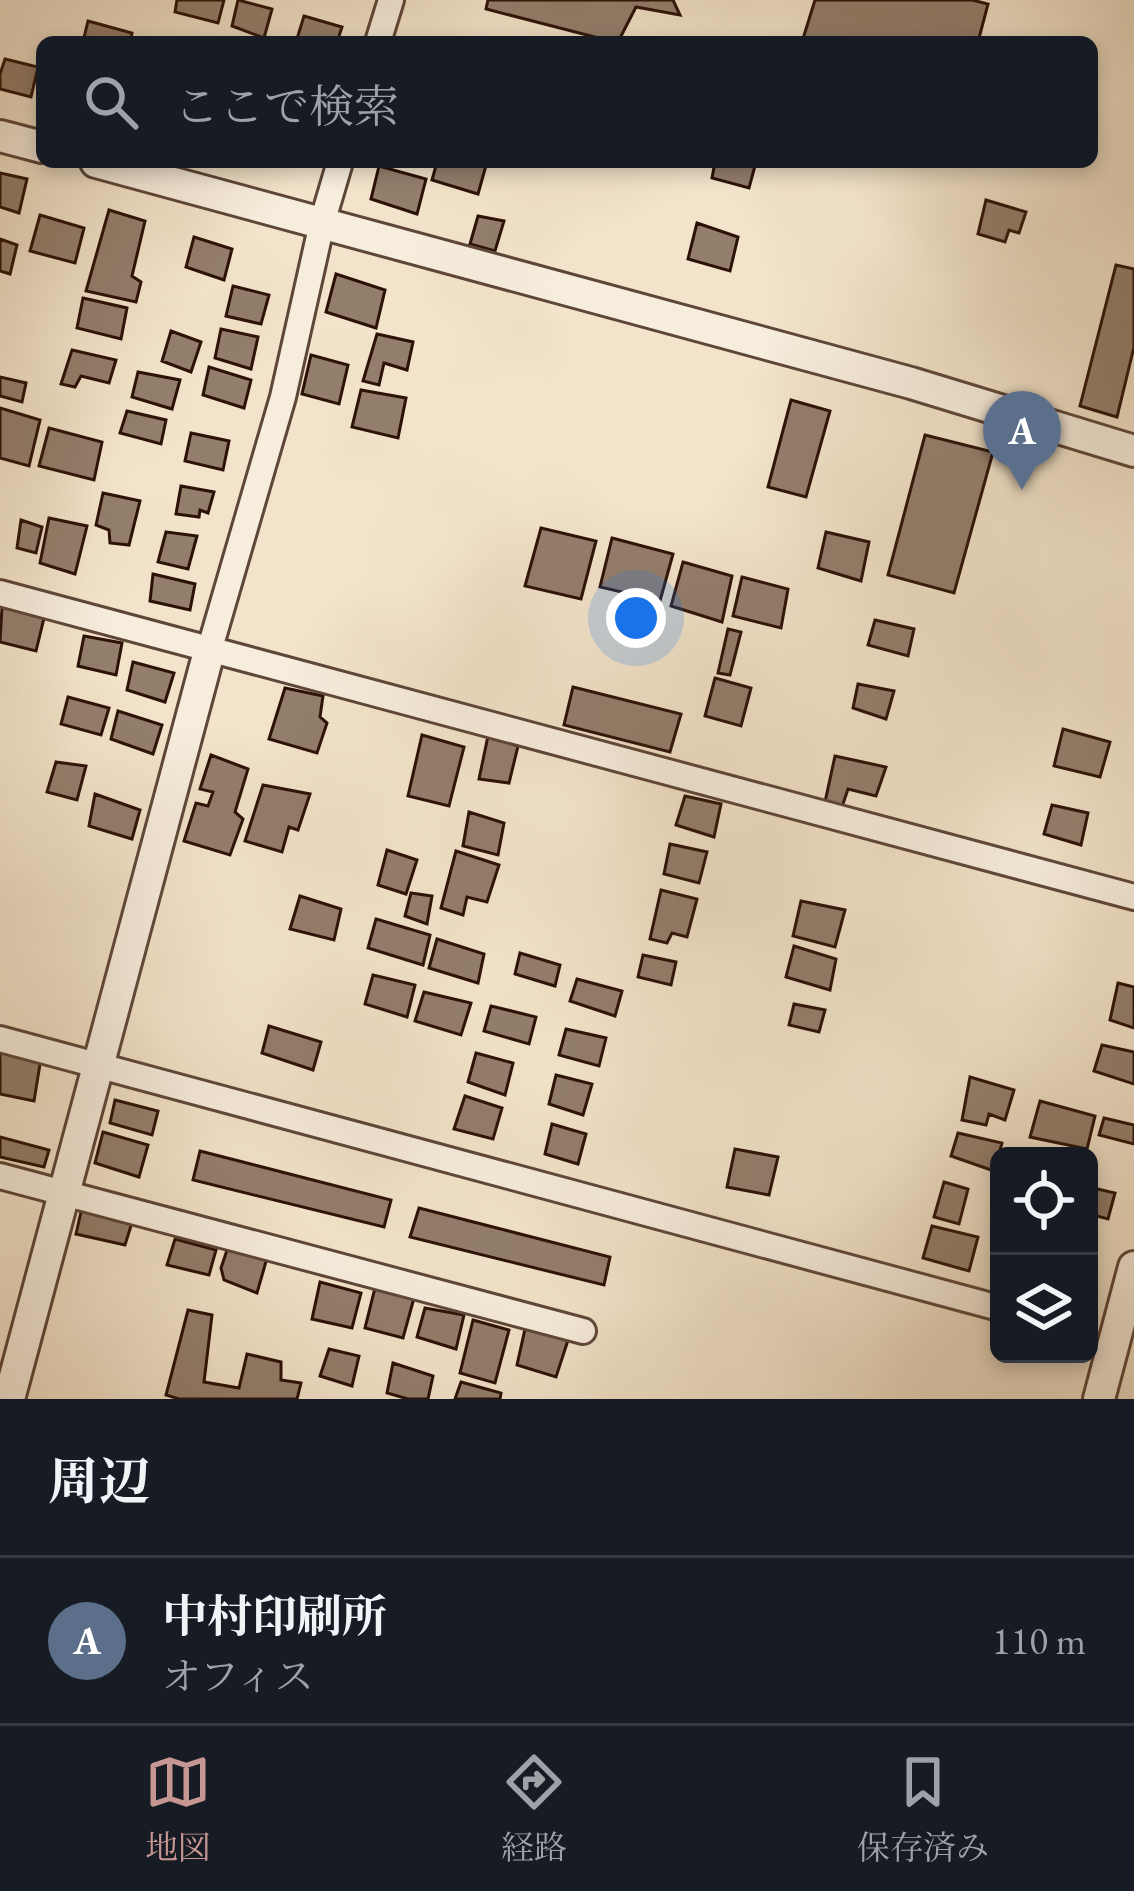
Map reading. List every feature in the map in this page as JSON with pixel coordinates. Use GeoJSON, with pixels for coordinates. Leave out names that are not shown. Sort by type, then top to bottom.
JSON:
{"type":"FeatureCollection","features":[{"type":"Feature","properties":{"kind":"street"},"geometry":{"type":"LineString","coordinates":[[380,36],[391,0]]}},
{"type":"Feature","properties":{"kind":"street"},"geometry":{"type":"LineString","coordinates":[[0,136],[36,146]]}},
{"type":"Feature","properties":{"kind":"street"},"geometry":{"type":"LineString","coordinates":[[118,168],[911,383],[1134,451]]}},
{"type":"Feature","properties":{"kind":"street"},"geometry":{"type":"LineString","coordinates":[[9,1399],[210,648],[283,397],[338,168]]}},
{"type":"Feature","properties":{"kind":"street"},"geometry":{"type":"LineString","coordinates":[[0,593],[1134,897]]}},
{"type":"Feature","properties":{"kind":"street"},"geometry":{"type":"LineString","coordinates":[[0,1039],[990,1306]]}},
{"type":"Feature","properties":{"kind":"street"},"geometry":{"type":"LineString","coordinates":[[0,1176],[583,1330]]}},
{"type":"Feature","properties":{"kind":"street"},"geometry":{"type":"LineString","coordinates":[[1099,1399],[1102,1336],[1134,1268]]}},
{"type":"Feature","properties":{"kind":"building"},"geometry":{"type":"Polygon","coordinates":[[[177,0],[224,0],[218,23],[175,12],[177,0]]]}},
{"type":"Feature","properties":{"kind":"building"},"geometry":{"type":"Polygon","coordinates":[[[238,0],[272,9],[265,36],[232,26],[238,0]]]}},
{"type":"Feature","properties":{"kind":"building"},"geometry":{"type":"Polygon","coordinates":[[[488,0],[673,0],[680,15],[636,7],[621,36],[591,36],[486,9],[488,0]]]}},
{"type":"Feature","properties":{"kind":"building"},"geometry":{"type":"Polygon","coordinates":[[[815,0],[972,0],[988,4],[980,36],[804,36],[815,0]]]}},
{"type":"Feature","properties":{"kind":"building"},"geometry":{"type":"Polygon","coordinates":[[[304,16],[342,27],[339,36],[298,36],[304,16]]]}},
{"type":"Feature","properties":{"kind":"building"},"geometry":{"type":"Polygon","coordinates":[[[88,21],[132,33],[131,36],[84,36],[88,21]]]}},
{"type":"Feature","properties":{"kind":"building"},"geometry":{"type":"Polygon","coordinates":[[[5,59],[36,67],[31,97],[0,89],[5,59]]]}},
{"type":"Feature","properties":{"kind":"building"},"geometry":{"type":"Polygon","coordinates":[[[379,168],[426,179],[417,214],[371,199],[379,168]]]}},
{"type":"Feature","properties":{"kind":"building"},"geometry":{"type":"Polygon","coordinates":[[[435,168],[485,168],[478,194],[432,180],[435,168]]]}},
{"type":"Feature","properties":{"kind":"building"},"geometry":{"type":"Polygon","coordinates":[[[714,168],[754,168],[749,188],[712,178],[714,168]]]}},
{"type":"Feature","properties":{"kind":"building"},"geometry":{"type":"Polygon","coordinates":[[[0,173],[27,179],[19,213],[0,207],[0,173]]]}},
{"type":"Feature","properties":{"kind":"building"},"geometry":{"type":"Polygon","coordinates":[[[986,200],[1026,212],[1019,233],[1009,230],[1005,242],[978,234],[986,200]]]}},
{"type":"Feature","properties":{"kind":"building"},"geometry":{"type":"Polygon","coordinates":[[[109,210],[145,221],[132,276],[141,282],[136,302],[86,291],[109,210]]]}},
{"type":"Feature","properties":{"kind":"building"},"geometry":{"type":"Polygon","coordinates":[[[40,215],[84,228],[75,263],[30,251],[40,215]]]}},
{"type":"Feature","properties":{"kind":"building"},"geometry":{"type":"Polygon","coordinates":[[[478,216],[504,221],[495,251],[470,244],[478,216]]]}},
{"type":"Feature","properties":{"kind":"building"},"geometry":{"type":"Polygon","coordinates":[[[697,223],[738,237],[730,271],[688,259],[697,223]]]}},
{"type":"Feature","properties":{"kind":"building"},"geometry":{"type":"Polygon","coordinates":[[[194,237],[232,249],[224,280],[186,267],[194,237]]]}},
{"type":"Feature","properties":{"kind":"building"},"geometry":{"type":"Polygon","coordinates":[[[0,239],[17,245],[10,274],[0,271],[0,239]]]}},
{"type":"Feature","properties":{"kind":"building"},"geometry":{"type":"Polygon","coordinates":[[[1116,265],[1134,269],[1134,347],[1117,417],[1080,406],[1116,265]]]}},
{"type":"Feature","properties":{"kind":"building"},"geometry":{"type":"Polygon","coordinates":[[[336,274],[385,290],[376,328],[326,312],[336,274]]]}},
{"type":"Feature","properties":{"kind":"building"},"geometry":{"type":"Polygon","coordinates":[[[233,286],[269,295],[261,324],[226,316],[233,286]]]}},
{"type":"Feature","properties":{"kind":"building"},"geometry":{"type":"Polygon","coordinates":[[[83,298],[127,308],[121,339],[77,328],[83,298]]]}},
{"type":"Feature","properties":{"kind":"building"},"geometry":{"type":"Polygon","coordinates":[[[221,329],[258,337],[251,369],[215,358],[221,329]]]}},
{"type":"Feature","properties":{"kind":"building"},"geometry":{"type":"Polygon","coordinates":[[[171,331],[201,342],[191,372],[162,361],[171,331]]]}},
{"type":"Feature","properties":{"kind":"building"},"geometry":{"type":"Polygon","coordinates":[[[377,334],[413,342],[407,370],[384,363],[379,385],[363,381],[377,334]]]}},
{"type":"Feature","properties":{"kind":"building"},"geometry":{"type":"Polygon","coordinates":[[[72,350],[116,360],[109,383],[81,376],[75,387],[61,384],[72,350]]]}},
{"type":"Feature","properties":{"kind":"building"},"geometry":{"type":"Polygon","coordinates":[[[311,355],[348,365],[339,404],[302,394],[311,355]]]}},
{"type":"Feature","properties":{"kind":"building"},"geometry":{"type":"Polygon","coordinates":[[[209,367],[251,380],[244,408],[203,395],[209,367]]]}},
{"type":"Feature","properties":{"kind":"building"},"geometry":{"type":"Polygon","coordinates":[[[138,372],[180,380],[172,409],[132,397],[138,372]]]}},
{"type":"Feature","properties":{"kind":"building"},"geometry":{"type":"Polygon","coordinates":[[[0,377],[26,383],[22,402],[0,396],[0,377]]]}},
{"type":"Feature","properties":{"kind":"building"},"geometry":{"type":"Polygon","coordinates":[[[361,390],[406,398],[398,438],[352,427],[361,390]]]}},
{"type":"Feature","properties":{"kind":"building"},"geometry":{"type":"Polygon","coordinates":[[[791,400],[830,411],[806,497],[768,487],[791,400]]]}},
{"type":"Feature","properties":{"kind":"building"},"geometry":{"type":"Polygon","coordinates":[[[0,408],[40,420],[29,466],[0,458],[0,408]]]}},
{"type":"Feature","properties":{"kind":"building"},"geometry":{"type":"Polygon","coordinates":[[[127,411],[166,420],[161,444],[120,433],[127,411]]]}},
{"type":"Feature","properties":{"kind":"building"},"geometry":{"type":"Polygon","coordinates":[[[49,428],[102,442],[94,480],[39,466],[49,428]]]}},
{"type":"Feature","properties":{"kind":"building"},"geometry":{"type":"Polygon","coordinates":[[[191,433],[229,441],[223,470],[185,461],[191,433]]]}},
{"type":"Feature","properties":{"kind":"building"},"geometry":{"type":"Polygon","coordinates":[[[925,435],[993,452],[954,593],[888,575],[925,435]]]}},
{"type":"Feature","properties":{"kind":"building"},"geometry":{"type":"Polygon","coordinates":[[[181,486],[214,492],[208,513],[200,510],[199,517],[176,514],[181,486]]]}},
{"type":"Feature","properties":{"kind":"building"},"geometry":{"type":"Polygon","coordinates":[[[103,493],[140,501],[129,545],[110,543],[109,530],[96,525],[103,493]]]}},
{"type":"Feature","properties":{"kind":"building"},"geometry":{"type":"Polygon","coordinates":[[[49,518],[87,526],[75,574],[40,563],[49,518]]]}},
{"type":"Feature","properties":{"kind":"building"},"geometry":{"type":"Polygon","coordinates":[[[21,520],[42,527],[36,553],[17,548],[21,520]]]}},
{"type":"Feature","properties":{"kind":"building"},"geometry":{"type":"Polygon","coordinates":[[[541,528],[596,541],[581,599],[525,586],[541,528]]]}},
{"type":"Feature","properties":{"kind":"building"},"geometry":{"type":"Polygon","coordinates":[[[166,532],[197,536],[188,569],[158,562],[166,532]]]}},
{"type":"Feature","properties":{"kind":"building"},"geometry":{"type":"Polygon","coordinates":[[[826,532],[869,542],[861,581],[818,568],[826,532]]]}},
{"type":"Feature","properties":{"kind":"building"},"geometry":{"type":"Polygon","coordinates":[[[612,538],[673,554],[660,601],[600,587],[612,538]]]}},
{"type":"Feature","properties":{"kind":"building"},"geometry":{"type":"Polygon","coordinates":[[[683,562],[732,576],[722,622],[671,606],[683,562]]]}},
{"type":"Feature","properties":{"kind":"building"},"geometry":{"type":"Polygon","coordinates":[[[153,574],[195,584],[190,610],[150,601],[153,574]]]}},
{"type":"Feature","properties":{"kind":"building"},"geometry":{"type":"Polygon","coordinates":[[[742,577],[788,589],[781,628],[733,616],[742,577]]]}},
{"type":"Feature","properties":{"kind":"building"},"geometry":{"type":"Polygon","coordinates":[[[2,607],[44,618],[36,651],[0,642],[2,607]]]}},
{"type":"Feature","properties":{"kind":"building"},"geometry":{"type":"Polygon","coordinates":[[[875,620],[914,629],[908,656],[868,645],[875,620]]]}},
{"type":"Feature","properties":{"kind":"building"},"geometry":{"type":"Polygon","coordinates":[[[728,629],[741,632],[730,675],[718,673],[728,629]]]}},
{"type":"Feature","properties":{"kind":"building"},"geometry":{"type":"Polygon","coordinates":[[[84,636],[122,643],[116,675],[78,666],[84,636]]]}},
{"type":"Feature","properties":{"kind":"building"},"geometry":{"type":"Polygon","coordinates":[[[133,662],[174,673],[165,702],[127,690],[133,662]]]}},
{"type":"Feature","properties":{"kind":"building"},"geometry":{"type":"Polygon","coordinates":[[[715,678],[751,688],[741,726],[705,716],[715,678]]]}},
{"type":"Feature","properties":{"kind":"building"},"geometry":{"type":"Polygon","coordinates":[[[858,684],[894,691],[886,719],[853,708],[858,684]]]}},
{"type":"Feature","properties":{"kind":"building"},"geometry":{"type":"Polygon","coordinates":[[[573,687],[681,714],[670,752],[564,725],[573,687]]]}},
{"type":"Feature","properties":{"kind":"building"},"geometry":{"type":"Polygon","coordinates":[[[285,688],[323,696],[320,717],[327,723],[317,753],[269,739],[285,688]]]}},
{"type":"Feature","properties":{"kind":"building"},"geometry":{"type":"Polygon","coordinates":[[[68,697],[109,708],[101,735],[61,724],[68,697]]]}},
{"type":"Feature","properties":{"kind":"building"},"geometry":{"type":"Polygon","coordinates":[[[118,711],[162,725],[153,754],[111,739],[118,711]]]}},
{"type":"Feature","properties":{"kind":"building"},"geometry":{"type":"Polygon","coordinates":[[[1063,729],[1110,742],[1100,777],[1054,766],[1063,729]]]}},
{"type":"Feature","properties":{"kind":"building"},"geometry":{"type":"Polygon","coordinates":[[[422,735],[464,747],[449,806],[408,796],[422,735]]]}},
{"type":"Feature","properties":{"kind":"building"},"geometry":{"type":"Polygon","coordinates":[[[488,736],[518,746],[509,783],[479,779],[488,736]]]}},
{"type":"Feature","properties":{"kind":"building"},"geometry":{"type":"Polygon","coordinates":[[[211,755],[248,769],[235,812],[243,819],[230,855],[184,841],[196,803],[208,806],[213,792],[200,789],[211,755]]]}},
{"type":"Feature","properties":{"kind":"building"},"geometry":{"type":"Polygon","coordinates":[[[835,756],[886,767],[876,796],[848,789],[842,807],[825,802],[835,756]]]}},
{"type":"Feature","properties":{"kind":"building"},"geometry":{"type":"Polygon","coordinates":[[[56,762],[86,766],[77,800],[47,792],[56,762]]]}},
{"type":"Feature","properties":{"kind":"building"},"geometry":{"type":"Polygon","coordinates":[[[263,785],[310,794],[298,830],[289,827],[282,852],[245,841],[263,785]]]}},
{"type":"Feature","properties":{"kind":"building"},"geometry":{"type":"Polygon","coordinates":[[[95,794],[140,810],[132,839],[89,826],[95,794]]]}},
{"type":"Feature","properties":{"kind":"building"},"geometry":{"type":"Polygon","coordinates":[[[685,796],[721,804],[714,837],[676,825],[685,796]]]}},
{"type":"Feature","properties":{"kind":"building"},"geometry":{"type":"Polygon","coordinates":[[[1052,805],[1088,813],[1081,845],[1044,834],[1052,805]]]}},
{"type":"Feature","properties":{"kind":"building"},"geometry":{"type":"Polygon","coordinates":[[[469,812],[504,823],[498,855],[463,846],[469,812]]]}},
{"type":"Feature","properties":{"kind":"building"},"geometry":{"type":"Polygon","coordinates":[[[670,844],[707,852],[699,883],[664,874],[670,844]]]}},
{"type":"Feature","properties":{"kind":"building"},"geometry":{"type":"Polygon","coordinates":[[[387,850],[417,860],[406,894],[378,885],[387,850]]]}},
{"type":"Feature","properties":{"kind":"building"},"geometry":{"type":"Polygon","coordinates":[[[456,851],[499,865],[487,902],[467,897],[463,915],[441,908],[456,851]]]}},
{"type":"Feature","properties":{"kind":"building"},"geometry":{"type":"Polygon","coordinates":[[[661,890],[697,899],[687,937],[672,933],[667,943],[650,939],[661,890]]]}},
{"type":"Feature","properties":{"kind":"building"},"geometry":{"type":"Polygon","coordinates":[[[411,893],[432,896],[427,924],[405,916],[411,893]]]}},
{"type":"Feature","properties":{"kind":"building"},"geometry":{"type":"Polygon","coordinates":[[[300,896],[341,909],[334,940],[290,929],[300,896]]]}},
{"type":"Feature","properties":{"kind":"building"},"geometry":{"type":"Polygon","coordinates":[[[801,901],[845,910],[835,947],[793,936],[801,901]]]}},
{"type":"Feature","properties":{"kind":"building"},"geometry":{"type":"Polygon","coordinates":[[[376,919],[430,935],[423,965],[368,948],[376,919]]]}},
{"type":"Feature","properties":{"kind":"building"},"geometry":{"type":"Polygon","coordinates":[[[437,939],[484,954],[478,983],[429,968],[437,939]]]}},
{"type":"Feature","properties":{"kind":"building"},"geometry":{"type":"Polygon","coordinates":[[[794,946],[836,959],[830,990],[786,977],[794,946]]]}},
{"type":"Feature","properties":{"kind":"building"},"geometry":{"type":"Polygon","coordinates":[[[520,953],[560,965],[555,986],[515,974],[520,953]]]}},
{"type":"Feature","properties":{"kind":"building"},"geometry":{"type":"Polygon","coordinates":[[[643,955],[676,962],[671,985],[638,977],[643,955]]]}},
{"type":"Feature","properties":{"kind":"building"},"geometry":{"type":"Polygon","coordinates":[[[373,975],[415,985],[407,1017],[365,1004],[373,975]]]}},
{"type":"Feature","properties":{"kind":"building"},"geometry":{"type":"Polygon","coordinates":[[[577,979],[622,991],[615,1016],[570,1001],[577,979]]]}},
{"type":"Feature","properties":{"kind":"building"},"geometry":{"type":"Polygon","coordinates":[[[1118,983],[1134,987],[1134,1028],[1110,1020],[1118,983]]]}},
{"type":"Feature","properties":{"kind":"building"},"geometry":{"type":"Polygon","coordinates":[[[424,992],[471,1003],[461,1035],[415,1021],[424,992]]]}},
{"type":"Feature","properties":{"kind":"building"},"geometry":{"type":"Polygon","coordinates":[[[794,1004],[825,1010],[819,1032],[789,1025],[794,1004]]]}},
{"type":"Feature","properties":{"kind":"building"},"geometry":{"type":"Polygon","coordinates":[[[491,1006],[536,1017],[529,1044],[484,1031],[491,1006]]]}},
{"type":"Feature","properties":{"kind":"building"},"geometry":{"type":"Polygon","coordinates":[[[269,1026],[321,1042],[313,1070],[262,1053],[269,1026]]]}},
{"type":"Feature","properties":{"kind":"building"},"geometry":{"type":"Polygon","coordinates":[[[566,1029],[606,1038],[599,1066],[559,1055],[566,1029]]]}},
{"type":"Feature","properties":{"kind":"building"},"geometry":{"type":"Polygon","coordinates":[[[1102,1045],[1134,1052],[1134,1084],[1094,1071],[1102,1045]]]}},
{"type":"Feature","properties":{"kind":"building"},"geometry":{"type":"Polygon","coordinates":[[[0,1047],[41,1058],[34,1101],[0,1094],[0,1047]]]}},
{"type":"Feature","properties":{"kind":"building"},"geometry":{"type":"Polygon","coordinates":[[[476,1053],[513,1063],[505,1095],[468,1082],[476,1053]]]}},
{"type":"Feature","properties":{"kind":"building"},"geometry":{"type":"Polygon","coordinates":[[[556,1075],[592,1084],[583,1115],[549,1104],[556,1075]]]}},
{"type":"Feature","properties":{"kind":"building"},"geometry":{"type":"Polygon","coordinates":[[[970,1077],[1014,1090],[1005,1120],[989,1114],[986,1125],[962,1120],[970,1077]]]}},
{"type":"Feature","properties":{"kind":"building"},"geometry":{"type":"Polygon","coordinates":[[[465,1096],[502,1108],[493,1139],[454,1129],[465,1096]]]}},
{"type":"Feature","properties":{"kind":"building"},"geometry":{"type":"Polygon","coordinates":[[[115,1100],[158,1111],[152,1135],[110,1123],[115,1100]]]}},
{"type":"Feature","properties":{"kind":"building"},"geometry":{"type":"Polygon","coordinates":[[[1040,1101],[1095,1116],[1087,1147],[1030,1137],[1040,1101]]]}},
{"type":"Feature","properties":{"kind":"building"},"geometry":{"type":"Polygon","coordinates":[[[1104,1118],[1134,1125],[1134,1144],[1099,1135],[1104,1118]]]}},
{"type":"Feature","properties":{"kind":"building"},"geometry":{"type":"Polygon","coordinates":[[[552,1124],[586,1134],[578,1164],[545,1154],[552,1124]]]}},
{"type":"Feature","properties":{"kind":"building"},"geometry":{"type":"Polygon","coordinates":[[[103,1132],[148,1145],[139,1177],[95,1163],[103,1132]]]}},
{"type":"Feature","properties":{"kind":"building"},"geometry":{"type":"Polygon","coordinates":[[[958,1133],[1002,1143],[990,1147],[990,1170],[951,1156],[958,1133]]]}},
{"type":"Feature","properties":{"kind":"building"},"geometry":{"type":"Polygon","coordinates":[[[0,1137],[49,1150],[44,1167],[0,1157],[0,1137]]]}},
{"type":"Feature","properties":{"kind":"building"},"geometry":{"type":"Polygon","coordinates":[[[735,1149],[778,1157],[769,1195],[727,1187],[735,1149]]]}},
{"type":"Feature","properties":{"kind":"building"},"geometry":{"type":"Polygon","coordinates":[[[200,1151],[391,1200],[384,1227],[193,1180],[200,1151]]]}},
{"type":"Feature","properties":{"kind":"building"},"geometry":{"type":"Polygon","coordinates":[[[944,1182],[968,1189],[959,1224],[934,1217],[944,1182]]]}},
{"type":"Feature","properties":{"kind":"building"},"geometry":{"type":"Polygon","coordinates":[[[1098,1189],[1115,1193],[1108,1219],[1098,1216],[1098,1189]]]}},
{"type":"Feature","properties":{"kind":"building"},"geometry":{"type":"Polygon","coordinates":[[[83,1203],[134,1216],[125,1245],[76,1234],[83,1203]]]}},
{"type":"Feature","properties":{"kind":"building"},"geometry":{"type":"Polygon","coordinates":[[[419,1208],[610,1257],[604,1285],[410,1237],[419,1208]]]}},
{"type":"Feature","properties":{"kind":"building"},"geometry":{"type":"Polygon","coordinates":[[[932,1226],[978,1237],[969,1271],[923,1258],[932,1226]]]}},
{"type":"Feature","properties":{"kind":"building"},"geometry":{"type":"Polygon","coordinates":[[[175,1239],[216,1250],[209,1275],[167,1265],[175,1239]]]}},
{"type":"Feature","properties":{"kind":"building"},"geometry":{"type":"Polygon","coordinates":[[[228,1247],[267,1258],[257,1293],[224,1280],[221,1268],[228,1247]]]}},
{"type":"Feature","properties":{"kind":"building"},"geometry":{"type":"Polygon","coordinates":[[[320,1282],[361,1293],[352,1328],[312,1319],[320,1282]]]}},
{"type":"Feature","properties":{"kind":"building"},"geometry":{"type":"Polygon","coordinates":[[[376,1284],[416,1291],[403,1338],[365,1328],[376,1284]]]}},
{"type":"Feature","properties":{"kind":"building"},"geometry":{"type":"Polygon","coordinates":[[[425,1308],[464,1315],[456,1349],[417,1337],[425,1308]]]}},
{"type":"Feature","properties":{"kind":"building"},"geometry":{"type":"Polygon","coordinates":[[[188,1310],[212,1315],[204,1382],[239,1388],[247,1354],[281,1362],[281,1380],[301,1383],[297,1399],[179,1399],[166,1395],[188,1310]]]}},
{"type":"Feature","properties":{"kind":"building"},"geometry":{"type":"Polygon","coordinates":[[[473,1320],[509,1330],[495,1383],[460,1373],[473,1320]]]}},
{"type":"Feature","properties":{"kind":"building"},"geometry":{"type":"Polygon","coordinates":[[[527,1320],[571,1331],[556,1377],[517,1365],[527,1320]]]}},
{"type":"Feature","properties":{"kind":"building"},"geometry":{"type":"Polygon","coordinates":[[[329,1349],[359,1356],[352,1386],[320,1376],[329,1349]]]}},
{"type":"Feature","properties":{"kind":"building"},"geometry":{"type":"Polygon","coordinates":[[[393,1363],[433,1376],[428,1399],[387,1393],[393,1363]]]}},
{"type":"Feature","properties":{"kind":"building"},"geometry":{"type":"Polygon","coordinates":[[[461,1382],[501,1393],[500,1399],[455,1399],[461,1382]]]}},
{"type":"Feature","properties":{"kind":"place","name":"中村印刷所"},"geometry":{"type":"Point","coordinates":[1022,490]}}]}
